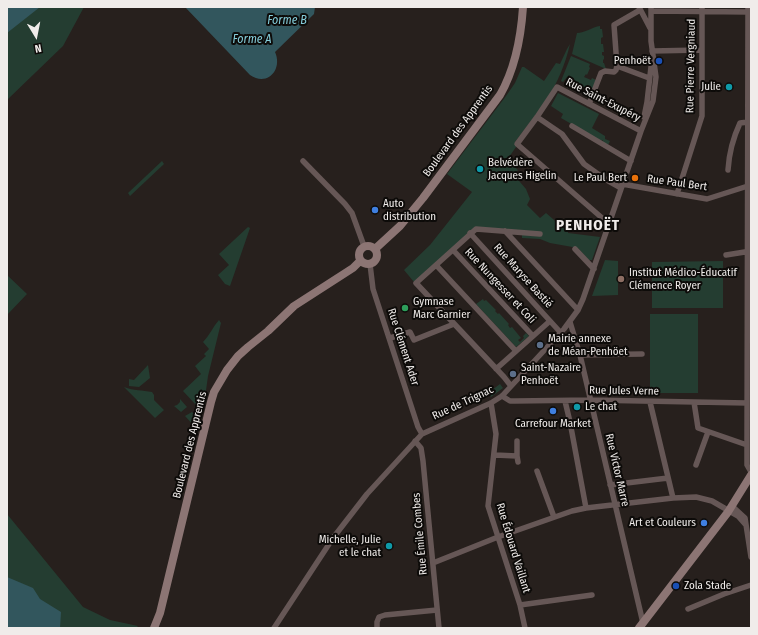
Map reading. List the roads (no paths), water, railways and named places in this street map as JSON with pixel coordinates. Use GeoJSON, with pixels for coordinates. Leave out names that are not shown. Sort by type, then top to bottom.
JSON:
{"type":"FeatureCollection","features":[{"type":"Feature","properties":{"kind":"main road","name":"Boulevard des Apprentis"},"geometry":{"type":"LineString","coordinates":[[375,249],[400,226],[423,198],[500,95],[507,82],[515,56],[521,33],[524,7]]}},
{"type":"Feature","properties":{"kind":"main road"},"geometry":{"type":"LineString","coordinates":[[364,246],[370,246],[375,249],[377,255],[375,261],[370,264],[364,264],[360,261],[358,253],[364,246]]}},
{"type":"Feature","properties":{"kind":"main road","name":"Boulevard des Apprentis"},"geometry":{"type":"LineString","coordinates":[[156,627],[214,392],[238,356],[294,306],[347,272],[360,261]]}},
{"type":"Feature","properties":{"kind":"main road"},"geometry":{"type":"LineString","coordinates":[[641,626],[748,485],[751,475]]}},
{"type":"Feature","properties":{"kind":"street"},"geometry":{"type":"LineString","coordinates":[[589,104],[601,73],[605,71],[614,72],[616,70],[614,25],[639,9],[651,30]]}},
{"type":"Feature","properties":{"kind":"street"},"geometry":{"type":"LineString","coordinates":[[651,9],[748,10],[748,122],[750,186],[747,403],[747,445],[749,459],[747,466],[751,472]]}},
{"type":"Feature","properties":{"kind":"street","name":"Rue de Trignac"},"geometry":{"type":"LineString","coordinates":[[274,628],[332,538],[367,494],[415,441],[422,434],[491,403],[502,396],[561,333],[578,310],[584,299],[641,131],[653,101],[656,77],[651,30],[651,9]]}},
{"type":"Feature","properties":{"kind":"street","name":"Rue Pierre Vergniaud"},"geometry":{"type":"LineString","coordinates":[[676,194],[702,116],[702,9]]}},
{"type":"Feature","properties":{"kind":"street"},"geometry":{"type":"LineString","coordinates":[[653,53],[701,50]]}},
{"type":"Feature","properties":{"kind":"street","name":"Rue de Trignac"},"geometry":{"type":"LineString","coordinates":[[641,131],[647,102],[653,53]]}},
{"type":"Feature","properties":{"kind":"street"},"geometry":{"type":"LineString","coordinates":[[617,66],[649,78]]}},
{"type":"Feature","properties":{"kind":"street","name":"Rue Saint-Exupéry"},"geometry":{"type":"LineString","coordinates":[[537,117],[557,88],[641,131]]}},
{"type":"Feature","properties":{"kind":"street"},"geometry":{"type":"LineString","coordinates":[[537,117],[517,144],[609,224]]}},
{"type":"Feature","properties":{"kind":"street","name":"Rue Paul Bert"},"geometry":{"type":"LineString","coordinates":[[537,117],[562,134],[584,164],[605,179],[622,186],[707,199],[750,186]]}},
{"type":"Feature","properties":{"kind":"street"},"geometry":{"type":"LineString","coordinates":[[728,170],[730,151],[734,135],[740,123],[748,122]]}},
{"type":"Feature","properties":{"kind":"street"},"geometry":{"type":"LineString","coordinates":[[572,126],[631,161]]}},
{"type":"Feature","properties":{"kind":"street"},"geometry":{"type":"LineString","coordinates":[[303,161],[345,204],[357,224],[364,246]]}},
{"type":"Feature","properties":{"kind":"street"},"geometry":{"type":"LineString","coordinates":[[511,386],[416,284],[476,229],[540,234]]}},
{"type":"Feature","properties":{"kind":"street"},"geometry":{"type":"LineString","coordinates":[[505,231],[578,310]]}},
{"type":"Feature","properties":{"kind":"street","name":"Rue Maryse Bastié"},"geometry":{"type":"LineString","coordinates":[[470,233],[561,333]]}},
{"type":"Feature","properties":{"kind":"street"},"geometry":{"type":"LineString","coordinates":[[575,249],[594,269]]}},
{"type":"Feature","properties":{"kind":"street","name":"Rue Nungesser et Coli"},"geometry":{"type":"LineString","coordinates":[[453,250],[533,336]]}},
{"type":"Feature","properties":{"kind":"street"},"geometry":{"type":"LineString","coordinates":[[726,256],[749,251]]}},
{"type":"Feature","properties":{"kind":"street","name":"Rue Clément Ader"},"geometry":{"type":"LineString","coordinates":[[370,264],[373,289],[418,427],[422,434]]}},
{"type":"Feature","properties":{"kind":"street"},"geometry":{"type":"LineString","coordinates":[[436,265],[516,351]]}},
{"type":"Feature","properties":{"kind":"street"},"geometry":{"type":"LineString","coordinates":[[496,369],[550,321]]}},
{"type":"Feature","properties":{"kind":"street","name":"Rue Victor Marre"},"geometry":{"type":"LineString","coordinates":[[570,322],[580,355],[615,505],[641,626]]}},
{"type":"Feature","properties":{"kind":"street"},"geometry":{"type":"LineString","coordinates":[[390,338],[410,332],[414,340],[454,324]]}},
{"type":"Feature","properties":{"kind":"street"},"geometry":{"type":"LineString","coordinates":[[580,355],[642,354]]}},
{"type":"Feature","properties":{"kind":"street","name":"Rue Jules Verne"},"geometry":{"type":"LineString","coordinates":[[502,396],[510,401],[590,400],[747,403]]}},
{"type":"Feature","properties":{"kind":"street"},"geometry":{"type":"LineString","coordinates":[[565,401],[586,508]]}},
{"type":"Feature","properties":{"kind":"street"},"geometry":{"type":"LineString","coordinates":[[650,402],[673,498]]}},
{"type":"Feature","properties":{"kind":"street"},"geometry":{"type":"LineString","coordinates":[[694,402],[698,428],[747,445]]}},
{"type":"Feature","properties":{"kind":"street","name":"Rue Édouard Vaillant"},"geometry":{"type":"LineString","coordinates":[[491,403],[496,434],[495,455],[488,506],[520,605],[525,628]]}},
{"type":"Feature","properties":{"kind":"street"},"geometry":{"type":"LineString","coordinates":[[696,465],[708,432]]}},
{"type":"Feature","properties":{"kind":"street","name":"Rue Émile Combes"},"geometry":{"type":"LineString","coordinates":[[415,441],[422,451],[439,628]]}},
{"type":"Feature","properties":{"kind":"street"},"geometry":{"type":"LineString","coordinates":[[495,455],[517,459],[517,441]]}},
{"type":"Feature","properties":{"kind":"street"},"geometry":{"type":"LineString","coordinates":[[537,470],[554,517]]}},
{"type":"Feature","properties":{"kind":"street"},"geometry":{"type":"LineString","coordinates":[[610,485],[668,478]]}},
{"type":"Feature","properties":{"kind":"street"},"geometry":{"type":"LineString","coordinates":[[433,563],[498,537],[554,517],[586,508],[673,498],[696,497],[712,501],[745,518],[745,524],[750,539],[751,557]]}},
{"type":"Feature","properties":{"kind":"street"},"geometry":{"type":"LineString","coordinates":[[688,609],[724,594],[751,585]]}},
{"type":"Feature","properties":{"kind":"street"},"geometry":{"type":"LineString","coordinates":[[520,605],[592,595]]}},
{"type":"Feature","properties":{"kind":"street"},"geometry":{"type":"LineString","coordinates":[[377,628],[379,617],[385,615],[438,610]]}},
{"type":"Feature","properties":{"kind":"water"},"geometry":{"type":"Polygon","coordinates":[[[7,7],[40,7],[7,33],[7,7]]]}},
{"type":"Feature","properties":{"kind":"water","name":"Forme A"},"geometry":{"type":"Polygon","coordinates":[[[185,7],[315,7],[314,14],[275,52],[277,65],[272,75],[262,79],[250,75],[185,7]]]}},
{"type":"Feature","properties":{"kind":"water"},"geometry":{"type":"Polygon","coordinates":[[[7,577],[33,588],[40,599],[61,612],[60,628],[7,628],[7,577]]]}},
{"type":"Feature","properties":{"kind":"place","name":"Penhoët"},"geometry":{"type":"Point","coordinates":[659,61]}},
{"type":"Feature","properties":{"kind":"place","name":"Julie"},"geometry":{"type":"Point","coordinates":[729,87]}},
{"type":"Feature","properties":{"kind":"place","name":"Belvédère Jacques Higelin"},"geometry":{"type":"Point","coordinates":[480,169]}},
{"type":"Feature","properties":{"kind":"place","name":"Le Paul Bert"},"geometry":{"type":"Point","coordinates":[635,178]}},
{"type":"Feature","properties":{"kind":"place","name":"Auto distribution"},"geometry":{"type":"Point","coordinates":[375,210]}},
{"type":"Feature","properties":{"kind":"place","name":"Institut Médico-Éducatif Clémence Royer"},"geometry":{"type":"Point","coordinates":[621,279]}},
{"type":"Feature","properties":{"kind":"place","name":"Gymnase Marc Garnier"},"geometry":{"type":"Point","coordinates":[405,308]}},
{"type":"Feature","properties":{"kind":"place","name":"Mairie annexe de Méan-Penhöet"},"geometry":{"type":"Point","coordinates":[540,345]}},
{"type":"Feature","properties":{"kind":"place","name":"Saint-Nazaire Penhoët"},"geometry":{"type":"Point","coordinates":[513,374]}},
{"type":"Feature","properties":{"kind":"place","name":"Le chat"},"geometry":{"type":"Point","coordinates":[577,407]}},
{"type":"Feature","properties":{"kind":"place","name":"Carrefour Market"},"geometry":{"type":"Point","coordinates":[553,411]}},
{"type":"Feature","properties":{"kind":"place","name":"Art et Couleurs"},"geometry":{"type":"Point","coordinates":[704,523]}},
{"type":"Feature","properties":{"kind":"place","name":"Michelle, Julie et le chat"},"geometry":{"type":"Point","coordinates":[389,546]}},
{"type":"Feature","properties":{"kind":"place","name":"Zola Stade"},"geometry":{"type":"Point","coordinates":[676,586]}},
{"type":"Feature","properties":{"kind":"district","name":"PENHOËT"},"geometry":{"type":"Point","coordinates":[588,226]}},
{"type":"Feature","properties":{"kind":"water label","name":"Forme B"},"geometry":{"type":"Point","coordinates":[287,21]}}]}
